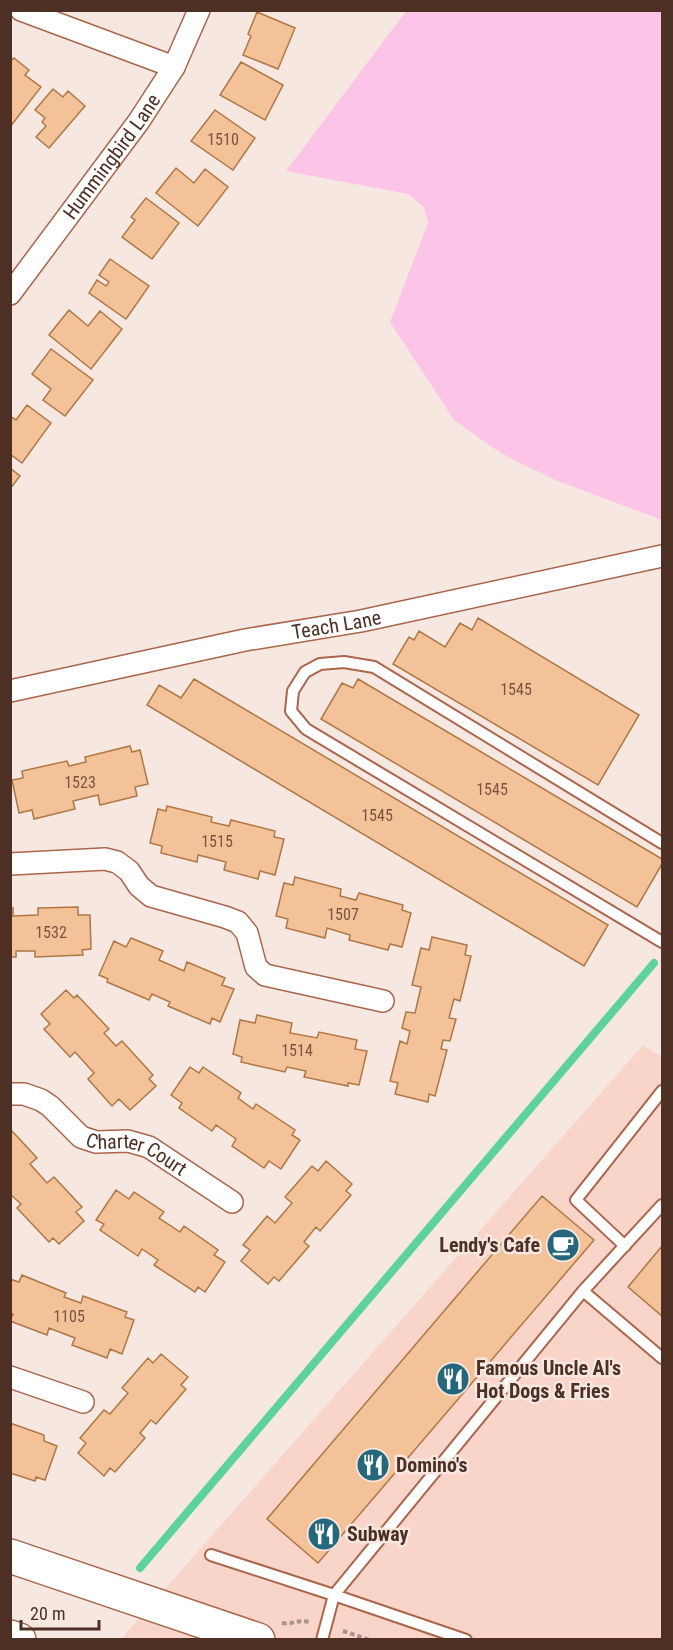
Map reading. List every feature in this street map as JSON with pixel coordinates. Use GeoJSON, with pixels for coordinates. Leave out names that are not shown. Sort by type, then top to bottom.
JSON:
{"type":"FeatureCollection","features":[{"type":"Feature","properties":{"kind":"main road"},"geometry":{"type":"LineString","coordinates":[[10,1556],[258,1640]]}},
{"type":"Feature","properties":{"kind":"main road"},"geometry":{"type":"LineString","coordinates":[[10,1637],[19,1640]]}},
{"type":"Feature","properties":{"kind":"street"},"geometry":{"type":"LineString","coordinates":[[21,10],[174,67]]}},
{"type":"Feature","properties":{"kind":"street","name":"Hummingbird Lane"},"geometry":{"type":"LineString","coordinates":[[10,294],[139,122],[174,67],[199,10]]}},
{"type":"Feature","properties":{"kind":"street","name":"Teach Lane"},"geometry":{"type":"LineString","coordinates":[[10,691],[245,640],[361,621],[663,556]]}},
{"type":"Feature","properties":{"kind":"street"},"geometry":{"type":"LineString","coordinates":[[10,864],[105,859],[117,862],[129,871],[139,886],[151,896],[238,922],[247,933],[256,967],[265,975],[383,1001]]}},
{"type":"Feature","properties":{"kind":"street","name":"Charter Court"},"geometry":{"type":"LineString","coordinates":[[10,1094],[24,1094],[41,1100],[81,1137],[96,1142],[128,1141],[149,1147],[232,1202]]}},
{"type":"Feature","properties":{"kind":"street"},"geometry":{"type":"LineString","coordinates":[[10,1377],[83,1402]]}},
{"type":"Feature","properties":{"kind":"lane"},"geometry":{"type":"LineString","coordinates":[[663,843],[374,667],[344,662],[320,664],[305,672],[293,691],[291,711],[306,729],[663,942]]}},
{"type":"Feature","properties":{"kind":"lane"},"geometry":{"type":"LineString","coordinates":[[625,1246],[576,1200],[663,1091]]}},
{"type":"Feature","properties":{"kind":"lane"},"geometry":{"type":"LineString","coordinates":[[322,1640],[334,1595],[583,1291],[663,1205]]}},
{"type":"Feature","properties":{"kind":"lane"},"geometry":{"type":"LineString","coordinates":[[583,1291],[663,1358]]}},
{"type":"Feature","properties":{"kind":"lane"},"geometry":{"type":"LineString","coordinates":[[211,1556],[466,1640]]}},
{"type":"Feature","properties":{"kind":"shaded area"},"geometry":{"type":"Polygon","coordinates":[[[406,11],[662,11],[662,520],[555,480],[502,454],[454,420],[390,322],[428,223],[424,207],[408,194],[286,171],[406,11]]]}},
{"type":"Feature","properties":{"kind":"shaded area"},"geometry":{"type":"Polygon","coordinates":[[[643,1045],[662,1057],[662,1639],[120,1640],[643,1045]]]}},
{"type":"Feature","properties":{"kind":"building"},"geometry":{"type":"Polygon","coordinates":[[[257,12],[295,28],[278,69],[243,55],[257,12]]]}},
{"type":"Feature","properties":{"kind":"building"},"geometry":{"type":"Polygon","coordinates":[[[14,58],[29,70],[25,75],[41,87],[10,127],[10,62],[14,58]]]}},
{"type":"Feature","properties":{"kind":"building"},"geometry":{"type":"Polygon","coordinates":[[[241,62],[283,85],[265,120],[220,95],[241,62]]]}},
{"type":"Feature","properties":{"kind":"building"},"geometry":{"type":"Polygon","coordinates":[[[53,89],[63,97],[68,91],[85,106],[49,148],[36,137],[46,126],[42,122],[45,118],[35,110],[53,89]]]}},
{"type":"Feature","properties":{"kind":"building"},"geometry":{"type":"Polygon","coordinates":[[[215,110],[255,138],[233,170],[191,141],[215,110]]]}},
{"type":"Feature","properties":{"kind":"building"},"geometry":{"type":"Polygon","coordinates":[[[176,168],[194,183],[205,169],[228,187],[198,226],[156,193],[176,168]]]}},
{"type":"Feature","properties":{"kind":"building"},"geometry":{"type":"Polygon","coordinates":[[[146,198],[179,223],[152,259],[122,237],[135,220],[131,217],[146,198]]]}},
{"type":"Feature","properties":{"kind":"building"},"geometry":{"type":"Polygon","coordinates":[[[110,259],[149,286],[126,319],[89,293],[97,280],[106,286],[109,282],[99,275],[110,259]]]}},
{"type":"Feature","properties":{"kind":"building"},"geometry":{"type":"Polygon","coordinates":[[[69,310],[88,326],[100,311],[122,329],[91,369],[49,335],[69,310]]]}},
{"type":"Feature","properties":{"kind":"building"},"geometry":{"type":"Polygon","coordinates":[[[51,349],[93,380],[65,416],[43,400],[51,389],[32,374],[51,349]]]}},
{"type":"Feature","properties":{"kind":"building"},"geometry":{"type":"Polygon","coordinates":[[[27,405],[51,423],[22,463],[10,454],[10,416],[16,420],[27,405]]]}},
{"type":"Feature","properties":{"kind":"building"},"geometry":{"type":"Polygon","coordinates":[[[10,468],[20,476],[10,489],[10,468]]]}},
{"type":"Feature","properties":{"kind":"building"},"geometry":{"type":"Polygon","coordinates":[[[478,618],[639,715],[598,785],[393,664],[409,637],[414,640],[419,631],[445,647],[460,623],[472,630],[478,618]]]}},
{"type":"Feature","properties":{"kind":"building"},"geometry":{"type":"Polygon","coordinates":[[[194,679],[608,925],[584,966],[147,705],[159,685],[181,698],[194,679]]]}},
{"type":"Feature","properties":{"kind":"building"},"geometry":{"type":"Polygon","coordinates":[[[358,679],[662,859],[662,864],[637,907],[321,719],[342,683],[353,688],[358,679]]]}},
{"type":"Feature","properties":{"kind":"building"},"geometry":{"type":"Polygon","coordinates":[[[130,746],[132,752],[140,750],[148,784],[135,787],[137,796],[100,805],[98,795],[73,801],[75,809],[34,819],[32,810],[19,813],[12,780],[23,778],[22,771],[67,761],[69,766],[86,762],[85,757],[130,746]]]}},
{"type":"Feature","properties":{"kind":"building"},"geometry":{"type":"Polygon","coordinates":[[[167,806],[212,817],[211,822],[229,826],[231,820],[275,831],[274,837],[284,839],[275,875],[260,871],[258,879],[224,870],[226,862],[198,855],[197,862],[161,853],[162,846],[150,843],[158,809],[166,811],[167,806]]]}},
{"type":"Feature","properties":{"kind":"building"},"geometry":{"type":"Polygon","coordinates":[[[295,877],[341,889],[340,896],[356,900],[359,893],[403,905],[402,910],[411,913],[402,947],[390,944],[388,950],[349,940],[350,935],[327,928],[325,938],[286,928],[288,919],[276,916],[284,883],[293,885],[295,877]]]}},
{"type":"Feature","properties":{"kind":"building"},"geometry":{"type":"Polygon","coordinates":[[[78,907],[78,915],[90,915],[91,949],[82,950],[83,955],[35,957],[35,951],[16,951],[16,957],[10,957],[10,908],[13,908],[13,916],[38,915],[38,908],[78,907]]]}},
{"type":"Feature","properties":{"kind":"building"},"geometry":{"type":"Polygon","coordinates":[[[432,937],[467,945],[465,955],[471,956],[460,1001],[454,999],[449,1018],[456,1019],[450,1041],[443,1040],[441,1049],[447,1050],[435,1096],[429,1094],[428,1102],[395,1094],[398,1083],[390,1081],[400,1041],[407,1044],[410,1031],[402,1028],[406,1012],[415,1013],[421,987],[412,985],[421,948],[429,950],[432,937]]]}},
{"type":"Feature","properties":{"kind":"building"},"geometry":{"type":"Polygon","coordinates":[[[131,938],[163,951],[159,960],[184,971],[187,962],[225,978],[222,985],[234,989],[220,1022],[212,1018],[210,1024],[168,1006],[170,1002],[152,994],[149,1000],[107,982],[108,979],[99,975],[114,941],[126,947],[131,938]]]}},
{"type":"Feature","properties":{"kind":"building"},"geometry":{"type":"Polygon","coordinates":[[[66,990],[74,998],[77,995],[109,1029],[104,1033],[116,1046],[122,1041],[153,1075],[149,1079],[156,1086],[130,1110],[119,1099],[112,1106],[88,1079],[94,1073],[75,1052],[70,1057],[44,1029],[50,1024],[41,1014],[66,990]]]}},
{"type":"Feature","properties":{"kind":"building"},"geometry":{"type":"Polygon","coordinates":[[[257,1015],[292,1023],[290,1033],[317,1038],[319,1032],[357,1040],[355,1049],[367,1051],[359,1085],[348,1083],[348,1086],[304,1077],[306,1071],[287,1067],[285,1072],[241,1062],[242,1057],[233,1054],[240,1020],[255,1023],[257,1015]]]}},
{"type":"Feature","properties":{"kind":"building"},"geometry":{"type":"Polygon","coordinates":[[[190,1067],[199,1073],[203,1067],[241,1093],[238,1098],[253,1109],[256,1104],[295,1130],[292,1135],[300,1140],[281,1169],[269,1161],[264,1168],[232,1146],[236,1139],[216,1125],[212,1131],[179,1108],[182,1103],[171,1095],[190,1067]]]}},
{"type":"Feature","properties":{"kind":"building"},"geometry":{"type":"Polygon","coordinates":[[[12,1131],[37,1158],[30,1164],[47,1183],[54,1177],[82,1207],[76,1212],[84,1221],[59,1244],[53,1238],[49,1242],[17,1208],[21,1204],[10,1194],[10,1133],[12,1131]]]}},
{"type":"Feature","properties":{"kind":"building"},"geometry":{"type":"Polygon","coordinates":[[[326,1161],[352,1184],[346,1191],[351,1195],[320,1231],[316,1227],[304,1242],[309,1246],[279,1281],[274,1277],[268,1284],[241,1261],[250,1250],[243,1245],[267,1216],[275,1223],[292,1203],[285,1197],[312,1166],[318,1171],[326,1161]]]}},
{"type":"Feature","properties":{"kind":"building"},"geometry":{"type":"Polygon","coordinates":[[[116,1190],[129,1199],[134,1192],[164,1212],[159,1218],[180,1232],[184,1226],[218,1250],[214,1255],[225,1262],[205,1292],[198,1287],[195,1292],[154,1265],[158,1260],[142,1249],[138,1256],[100,1230],[104,1224],[96,1220],[116,1190]]]}},
{"type":"Feature","properties":{"kind":"building"},"geometry":{"type":"Polygon","coordinates":[[[542,1196],[594,1240],[318,1563],[267,1519],[542,1196]]]}},
{"type":"Feature","properties":{"kind":"building"},"geometry":{"type":"Polygon","coordinates":[[[662,1246],[662,1316],[628,1287],[662,1246]]]}},
{"type":"Feature","properties":{"kind":"building"},"geometry":{"type":"Polygon","coordinates":[[[22,1275],[66,1293],[64,1297],[81,1303],[83,1296],[127,1312],[125,1317],[134,1320],[122,1354],[110,1349],[107,1358],[72,1345],[75,1338],[49,1328],[47,1335],[10,1321],[13,1314],[10,1314],[10,1279],[19,1282],[22,1275]]]}},
{"type":"Feature","properties":{"kind":"building"},"geometry":{"type":"Polygon","coordinates":[[[161,1354],[188,1377],[181,1385],[186,1389],[156,1424],[151,1420],[140,1433],[145,1438],[115,1472],[110,1468],[104,1476],[78,1453],[86,1443],[80,1438],[104,1410],[110,1414],[128,1393],[122,1388],[148,1358],[153,1363],[161,1354]]]}},
{"type":"Feature","properties":{"kind":"building"},"geometry":{"type":"Polygon","coordinates":[[[10,1423],[44,1435],[44,1441],[57,1446],[45,1480],[36,1477],[35,1481],[10,1473],[10,1423]]]}},
{"type":"Feature","properties":{"kind":"waterway"},"geometry":{"type":"LineString","coordinates":[[140,1568],[654,963]]}},
{"type":"Feature","properties":{"kind":"place","name":"Lendy's Cafe"},"geometry":{"type":"Point","coordinates":[563,1245]}},
{"type":"Feature","properties":{"kind":"place","name":"Famous Uncle Al's Hot Dogs & Fries"},"geometry":{"type":"Point","coordinates":[453,1379]}},
{"type":"Feature","properties":{"kind":"place","name":"Domino's"},"geometry":{"type":"Point","coordinates":[373,1465]}},
{"type":"Feature","properties":{"kind":"place","name":"Subway"},"geometry":{"type":"Point","coordinates":[324,1534]}}]}
